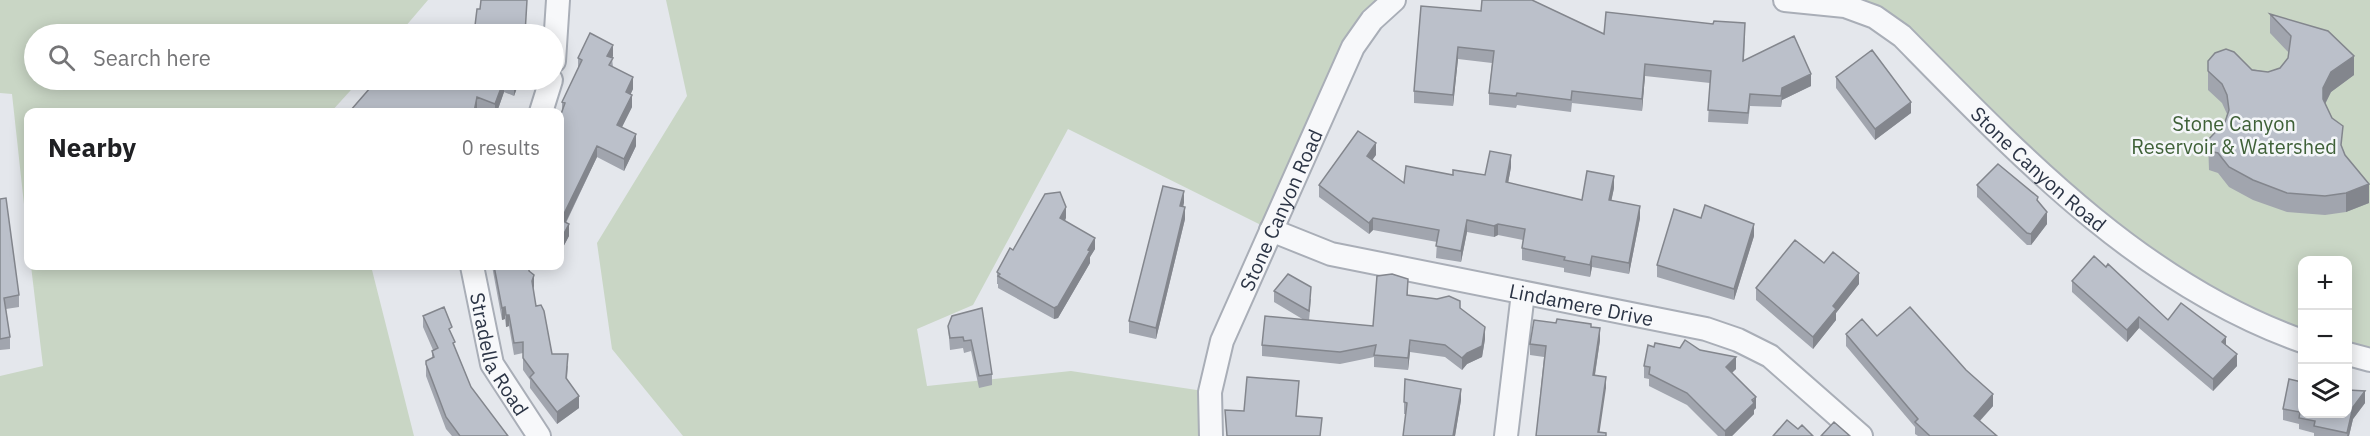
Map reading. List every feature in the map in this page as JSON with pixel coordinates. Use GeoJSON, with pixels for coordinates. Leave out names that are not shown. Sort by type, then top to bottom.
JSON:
{"type":"FeatureCollection","features":[{"type":"Feature","properties":{"kind":"street"},"geometry":{"type":"LineString","coordinates":[[556,24],[558,0]]}},
{"type":"Feature","properties":{"kind":"street","name":"Stone Canyon Road"},"geometry":{"type":"LineString","coordinates":[[1211,436],[1210,392],[1222,341],[1353,46],[1372,20],[1394,0]]}},
{"type":"Feature","properties":{"kind":"street","name":"Stone Canyon Road"},"geometry":{"type":"LineString","coordinates":[[1785,0],[1845,6],[1875,17],[1902,36],[2073,203],[2185,285],[2255,323],[2298,339]]}},
{"type":"Feature","properties":{"kind":"street"},"geometry":{"type":"LineString","coordinates":[[542,108],[548,90]]}},
{"type":"Feature","properties":{"kind":"street","name":"Lindamere Drive"},"geometry":{"type":"LineString","coordinates":[[1271,230],[1331,254],[1426,275],[1706,329],[1738,340],[1770,356],[1861,436]]}},
{"type":"Feature","properties":{"kind":"street","name":"Stradella Road"},"geometry":{"type":"LineString","coordinates":[[473,270],[492,364],[539,436]]}},
{"type":"Feature","properties":{"kind":"street"},"geometry":{"type":"LineString","coordinates":[[1506,436],[1523,292]]}},
{"type":"Feature","properties":{"kind":"street"},"geometry":{"type":"LineString","coordinates":[[2352,355],[2370,360]]}},
{"type":"Feature","properties":{"kind":"green space"},"geometry":{"type":"Polygon","coordinates":[[[0,0],[428,0],[408,24],[24,24],[24,90],[351,90],[335,108],[24,108],[24,204],[12,94],[0,93],[0,0]]]}},
{"type":"Feature","properties":{"kind":"green space"},"geometry":{"type":"Polygon","coordinates":[[[666,0],[1394,0],[1372,20],[1271,230],[1068,129],[973,305],[917,329],[927,386],[1071,371],[1210,392],[1211,436],[683,436],[612,349],[597,243],[687,96],[666,0]]]}},
{"type":"Feature","properties":{"kind":"green space","name":"Stone Canyon Reservoir & Watershed"},"geometry":{"type":"Polygon","coordinates":[[[1785,0],[2370,0],[2370,360],[2352,355],[2352,256],[2298,256],[2298,339],[2185,285],[1875,17],[1785,0]]]}},
{"type":"Feature","properties":{"kind":"green space"},"geometry":{"type":"Polygon","coordinates":[[[31,270],[372,270],[414,436],[0,436],[0,376],[43,366],[31,270]]]}},
{"type":"Feature","properties":{"kind":"building"},"geometry":{"type":"Polygon","coordinates":[[[481,0],[527,0],[526,24],[475,24],[477,9],[480,9],[481,0]]]}},
{"type":"Feature","properties":{"kind":"building"},"geometry":{"type":"Polygon","coordinates":[[[1482,0],[1532,0],[1604,34],[1606,12],[1713,24],[1714,21],[1745,23],[1743,61],[1794,36],[1811,74],[1782,88],[1781,96],[1750,94],[1748,113],[1708,110],[1711,71],[1645,64],[1642,99],[1572,91],[1571,100],[1517,93],[1516,96],[1489,93],[1494,51],[1458,47],[1453,95],[1414,91],[1421,6],[1481,11],[1482,0]]]}},
{"type":"Feature","properties":{"kind":"building"},"geometry":{"type":"Polygon","coordinates":[[[2270,14],[2328,31],[2354,56],[2331,72],[2323,88],[2323,99],[2332,118],[2343,126],[2341,145],[2345,155],[2369,184],[2346,193],[2325,196],[2287,193],[2253,180],[2229,167],[2218,153],[2209,151],[2208,140],[2225,122],[2229,110],[2227,95],[2222,84],[2208,71],[2208,61],[2215,53],[2226,49],[2234,52],[2252,70],[2268,72],[2280,68],[2288,58],[2291,36],[2270,14]]]}},
{"type":"Feature","properties":{"kind":"building"},"geometry":{"type":"Polygon","coordinates":[[[590,33],[613,45],[607,56],[613,58],[609,65],[633,77],[626,92],[632,95],[617,125],[636,134],[624,159],[597,146],[564,214],[565,103],[562,102],[582,60],[578,58],[590,33]]]}},
{"type":"Feature","properties":{"kind":"building"},"geometry":{"type":"Polygon","coordinates":[[[1872,50],[1911,102],[1875,129],[1836,77],[1872,50]]]}},
{"type":"Feature","properties":{"kind":"building"},"geometry":{"type":"Polygon","coordinates":[[[368,90],[500,90],[495,104],[477,97],[475,108],[353,108],[368,90]]]}},
{"type":"Feature","properties":{"kind":"building"},"geometry":{"type":"Polygon","coordinates":[[[1358,131],[1376,143],[1367,156],[1404,183],[1406,166],[1453,175],[1453,170],[1485,175],[1490,151],[1511,155],[1506,182],[1582,200],[1587,171],[1614,176],[1609,200],[1640,206],[1629,263],[1592,256],[1590,265],[1522,248],[1525,229],[1498,224],[1494,226],[1467,220],[1461,251],[1436,246],[1439,230],[1373,218],[1369,223],[1319,185],[1358,131]]]}},
{"type":"Feature","properties":{"kind":"building"},"geometry":{"type":"Polygon","coordinates":[[[1998,164],[2038,197],[2037,200],[2047,212],[2031,234],[2027,233],[1977,185],[1998,164]]]}},
{"type":"Feature","properties":{"kind":"building"},"geometry":{"type":"Polygon","coordinates":[[[1163,186],[1184,191],[1180,206],[1185,207],[1156,328],[1129,321],[1163,186]]]}},
{"type":"Feature","properties":{"kind":"building"},"geometry":{"type":"Polygon","coordinates":[[[1060,192],[1066,207],[1060,218],[1095,238],[1088,250],[1090,251],[1058,306],[1054,308],[998,276],[1000,274],[997,272],[1010,248],[1013,250],[1045,194],[1060,192]]]}},
{"type":"Feature","properties":{"kind":"building"},"geometry":{"type":"Polygon","coordinates":[[[6,198],[19,295],[4,298],[10,337],[0,339],[0,199],[6,198]]]}},
{"type":"Feature","properties":{"kind":"building"},"geometry":{"type":"Polygon","coordinates":[[[1705,205],[1754,224],[1734,289],[1657,265],[1674,209],[1701,218],[1705,205]]]}},
{"type":"Feature","properties":{"kind":"building"},"geometry":{"type":"Polygon","coordinates":[[[564,222],[569,224],[564,233],[564,222]]]}},
{"type":"Feature","properties":{"kind":"building"},"geometry":{"type":"Polygon","coordinates":[[[1795,240],[1824,263],[1833,252],[1859,273],[1833,306],[1836,309],[1813,337],[1756,288],[1795,240]]]}},
{"type":"Feature","properties":{"kind":"building"},"geometry":{"type":"Polygon","coordinates":[[[2094,256],[2106,267],[2108,264],[2168,320],[2181,303],[2226,337],[2222,342],[2237,354],[2213,379],[2139,317],[2127,330],[2072,281],[2094,256]]]}},
{"type":"Feature","properties":{"kind":"building"},"geometry":{"type":"Polygon","coordinates":[[[495,270],[529,270],[534,275],[532,281],[536,306],[541,305],[544,311],[552,354],[568,354],[566,378],[579,396],[557,412],[530,377],[534,373],[523,358],[523,342],[514,343],[509,315],[506,315],[505,307],[502,308],[495,270]]]}},
{"type":"Feature","properties":{"kind":"building"},"geometry":{"type":"Polygon","coordinates":[[[1288,274],[1311,287],[1309,311],[1274,291],[1288,274]]]}},
{"type":"Feature","properties":{"kind":"building"},"geometry":{"type":"Polygon","coordinates":[[[1392,274],[1408,279],[1407,295],[1437,299],[1449,296],[1460,301],[1460,308],[1485,327],[1482,346],[1462,358],[1445,345],[1410,340],[1408,358],[1374,355],[1376,345],[1340,352],[1262,345],[1265,316],[1373,326],[1377,276],[1392,274]]]}},
{"type":"Feature","properties":{"kind":"building"},"geometry":{"type":"Polygon","coordinates":[[[444,307],[452,327],[449,329],[455,342],[453,343],[471,387],[508,436],[460,436],[446,417],[426,364],[426,361],[434,357],[432,351],[438,348],[423,316],[444,307]]]}},
{"type":"Feature","properties":{"kind":"building"},"geometry":{"type":"Polygon","coordinates":[[[1910,307],[1966,370],[1993,394],[1974,416],[1997,436],[1930,436],[1915,422],[1918,419],[1846,334],[1862,319],[1877,336],[1910,307]]]}},
{"type":"Feature","properties":{"kind":"building"},"geometry":{"type":"Polygon","coordinates":[[[982,308],[992,374],[979,376],[971,340],[964,341],[963,337],[950,338],[948,326],[952,316],[982,308]]]}},
{"type":"Feature","properties":{"kind":"building"},"geometry":{"type":"Polygon","coordinates":[[[1557,319],[1591,324],[1591,327],[1600,328],[1593,375],[1606,377],[1598,432],[1606,433],[1606,436],[1536,436],[1546,346],[1530,344],[1534,320],[1556,323],[1557,319]]]}},
{"type":"Feature","properties":{"kind":"building"},"geometry":{"type":"Polygon","coordinates":[[[1685,340],[1700,350],[1736,357],[1726,367],[1756,397],[1752,400],[1754,403],[1725,431],[1687,393],[1649,374],[1650,367],[1644,366],[1648,345],[1654,347],[1655,343],[1680,348],[1685,340]]]}},
{"type":"Feature","properties":{"kind":"building"},"geometry":{"type":"Polygon","coordinates":[[[1247,377],[1299,381],[1296,416],[1322,418],[1320,436],[1227,436],[1225,410],[1244,411],[1247,377]]]}},
{"type":"Feature","properties":{"kind":"building"},"geometry":{"type":"Polygon","coordinates":[[[1405,379],[1461,389],[1453,436],[1403,436],[1407,403],[1404,402],[1405,379]]]}},
{"type":"Feature","properties":{"kind":"building"},"geometry":{"type":"Polygon","coordinates":[[[2289,379],[2298,381],[2298,412],[2283,409],[2289,379]]]}},
{"type":"Feature","properties":{"kind":"building"},"geometry":{"type":"Polygon","coordinates":[[[2352,390],[2365,391],[2352,411],[2352,390]]]}},
{"type":"Feature","properties":{"kind":"building"},"geometry":{"type":"Polygon","coordinates":[[[2299,418],[2350,418],[2347,433],[2314,426],[2315,421],[2299,418]]]}},
{"type":"Feature","properties":{"kind":"building"},"geometry":{"type":"Polygon","coordinates":[[[1787,420],[1798,429],[1802,425],[1813,436],[1773,436],[1787,420]]]}},
{"type":"Feature","properties":{"kind":"building"},"geometry":{"type":"Polygon","coordinates":[[[1834,422],[1850,436],[1821,436],[1834,422]]]}}]}
